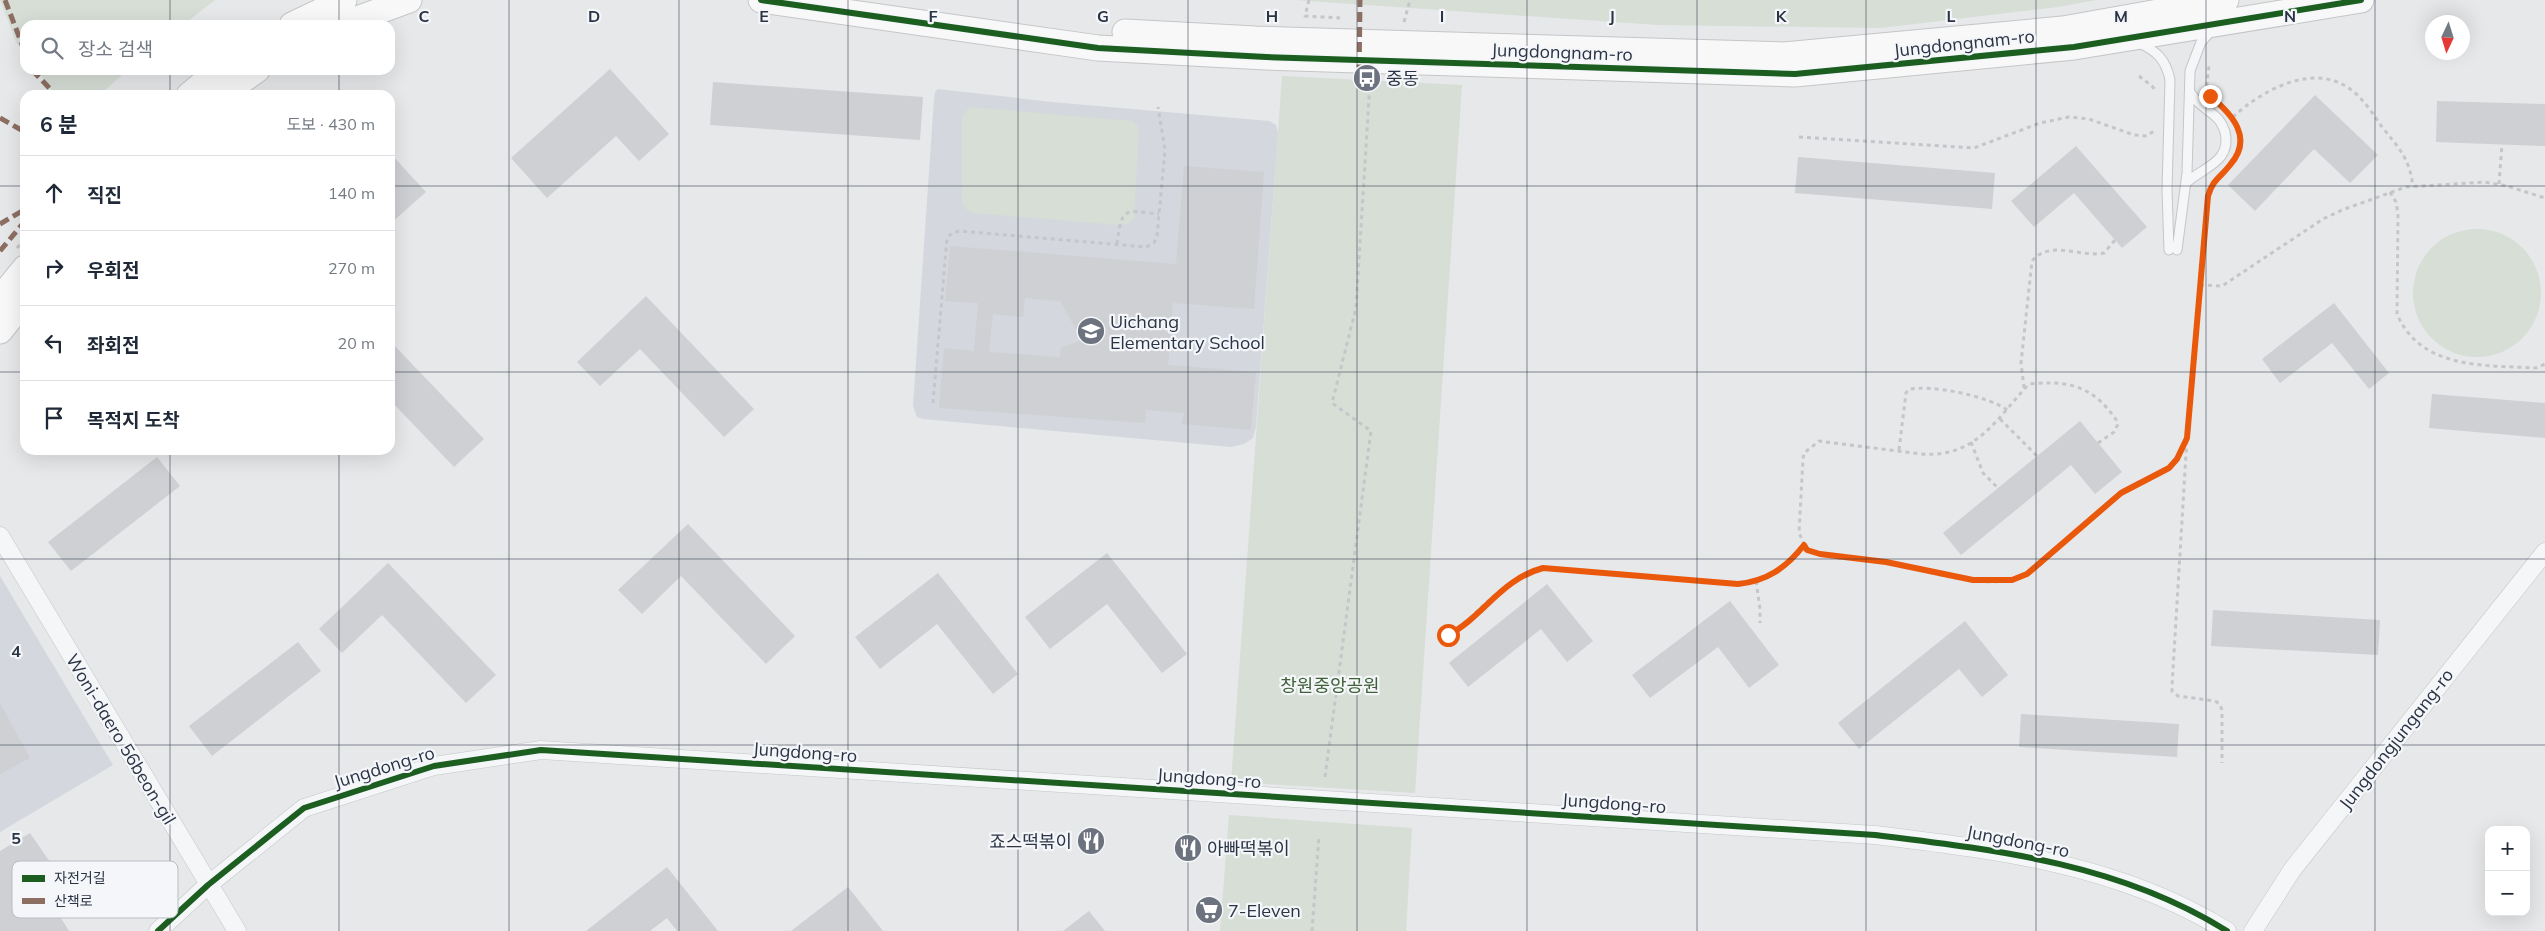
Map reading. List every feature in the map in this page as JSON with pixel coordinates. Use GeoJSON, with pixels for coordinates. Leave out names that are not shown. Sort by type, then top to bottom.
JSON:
{"type":"FeatureCollection","features":[{"type":"Feature","properties":{"kind":"street"},"geometry":{"type":"LineString","coordinates":[[302,20],[344,0]]}},
{"type":"Feature","properties":{"kind":"street"},"geometry":{"type":"LineString","coordinates":[[355,20],[409,0]]}},
{"type":"Feature","properties":{"kind":"street","name":"Jungdongnam-ro"},"geometry":{"type":"LineString","coordinates":[[761,0],[1098,48],[1276,57],[1767,74],[1823,72],[2074,47],[2361,0]]}},
{"type":"Feature","properties":{"kind":"street","name":"Jungdongnam-ro"},"geometry":{"type":"LineString","coordinates":[[873,0],[1019,22],[1141,33],[1756,56],[1812,53],[2062,29],[2226,0]]}},
{"type":"Feature","properties":{"kind":"street"},"geometry":{"type":"LineString","coordinates":[[195,90],[213,75]]}},
{"type":"Feature","properties":{"kind":"street"},"geometry":{"type":"LineString","coordinates":[[228,90],[249,75]]}},
{"type":"Feature","properties":{"kind":"street"},"geometry":{"type":"LineString","coordinates":[[0,299],[20,274]]}},
{"type":"Feature","properties":{"kind":"street"},"geometry":{"type":"LineString","coordinates":[[0,332],[20,306]]}},
{"type":"Feature","properties":{"kind":"street","name":"Woni-daero 56beon-gil"},"geometry":{"type":"LineString","coordinates":[[0,536],[208,885]]}},
{"type":"Feature","properties":{"kind":"street","name":"Jungdongjungang-ro"},"geometry":{"type":"LineString","coordinates":[[2253,931],[2292,870],[2545,552]]}},
{"type":"Feature","properties":{"kind":"street","name":"Jungdong-ro"},"geometry":{"type":"LineString","coordinates":[[208,885],[304,808],[434,766],[541,750],[1875,834],[1987,848],[2100,873],[2153,893],[2227,931]]}},
{"type":"Feature","properties":{"kind":"street"},"geometry":{"type":"LineString","coordinates":[[178,913],[208,885],[237,931]]}},
{"type":"Feature","properties":{"kind":"street"},"geometry":{"type":"LineString","coordinates":[[158,931],[172,918]]}},
{"type":"Feature","properties":{"kind":"lane"},"geometry":{"type":"LineString","coordinates":[[2124,39],[2138,42],[2158,54],[2168,71],[2171,93],[2167,190],[2173,250],[2186,183],[2190,71],[2201,42],[2218,24]]}},
{"type":"Feature","properties":{"kind":"lane"},"geometry":{"type":"LineString","coordinates":[[2186,183],[2220,159],[2225,150],[2226,138],[2219,121],[2202,109],[2190,92]]}},
{"type":"Feature","properties":{"kind":"path"},"geometry":{"type":"LineString","coordinates":[[1305,16],[1309,0]]}},
{"type":"Feature","properties":{"kind":"path"},"geometry":{"type":"LineString","coordinates":[[1405,22],[1410,0]]}},
{"type":"Feature","properties":{"kind":"path"},"geometry":{"type":"LineString","coordinates":[[2209,65],[2207,84],[2210,96]]}},
{"type":"Feature","properties":{"kind":"path"},"geometry":{"type":"LineString","coordinates":[[2140,76],[2153,87],[2157,96]]}},
{"type":"Feature","properties":{"kind":"path"},"geometry":{"type":"LineString","coordinates":[[2233,116],[2267,92],[2288,84],[2311,78],[2334,80],[2357,94],[2401,150],[2411,169],[2413,187]]}},
{"type":"Feature","properties":{"kind":"path"},"geometry":{"type":"LineString","coordinates":[[1325,777],[1372,432],[1332,403],[1356,308],[1370,82]]}},
{"type":"Feature","properties":{"kind":"path"},"geometry":{"type":"LineString","coordinates":[[934,403],[946,238],[952,233],[959,231],[1146,247],[1154,244],[1165,150],[1158,108]]}},
{"type":"Feature","properties":{"kind":"path"},"geometry":{"type":"LineString","coordinates":[[2229,111],[2237,124]]}},
{"type":"Feature","properties":{"kind":"path"},"geometry":{"type":"LineString","coordinates":[[1799,137],[1959,148],[1985,145],[2040,123],[2069,117],[2088,119],[2134,135],[2144,136],[2153,132],[2157,123]]}},
{"type":"Feature","properties":{"kind":"path"},"geometry":{"type":"LineString","coordinates":[[2500,184],[2502,144]]}},
{"type":"Feature","properties":{"kind":"path"},"geometry":{"type":"LineString","coordinates":[[2220,175],[2211,185],[2208,196],[2187,438],[2172,691],[2178,696],[2220,704],[2222,710],[2222,762]]}},
{"type":"Feature","properties":{"kind":"path"},"geometry":{"type":"LineString","coordinates":[[2200,285],[2214,287],[2230,283],[2323,219],[2390,192],[2413,187],[2484,182],[2500,184],[2545,198]]}},
{"type":"Feature","properties":{"kind":"path"},"geometry":{"type":"LineString","coordinates":[[2390,192],[2398,214],[2397,314],[2402,326],[2427,349],[2444,359],[2471,364],[2536,368],[2545,364]]}},
{"type":"Feature","properties":{"kind":"path"},"geometry":{"type":"LineString","coordinates":[[1117,244],[1120,222],[1126,213],[1131,211],[1159,214]]}},
{"type":"Feature","properties":{"kind":"path"},"geometry":{"type":"LineString","coordinates":[[2024,389],[2020,363],[2032,261],[2037,256],[2052,250],[2104,253],[2115,240]]}},
{"type":"Feature","properties":{"kind":"path"},"geometry":{"type":"LineString","coordinates":[[2098,443],[2114,432],[2118,424],[2117,420],[2095,394],[2078,386],[2045,383],[2029,384],[2000,419],[1971,442],[1948,452],[1933,455],[1827,440],[1819,441],[1811,445],[1804,452],[1798,533],[1807,550],[1820,554],[1886,562],[1973,580],[2012,580],[2027,574],[2039,566],[2121,493],[2169,468],[2177,459],[2187,438]]}},
{"type":"Feature","properties":{"kind":"path"},"geometry":{"type":"LineString","coordinates":[[1899,450],[1906,393],[1908,390],[1927,388],[1982,398],[1993,401],[2007,410]]}},
{"type":"Feature","properties":{"kind":"path"},"geometry":{"type":"LineString","coordinates":[[2000,419],[2037,456]]}},
{"type":"Feature","properties":{"kind":"path"},"geometry":{"type":"LineString","coordinates":[[1971,442],[1983,473],[1998,488]]}},
{"type":"Feature","properties":{"kind":"path"},"geometry":{"type":"LineString","coordinates":[[1443,636],[1454,632],[1510,584],[1532,570],[1543,568],[1738,584],[1756,581],[1783,568],[1804,545]]}},
{"type":"Feature","properties":{"kind":"path"},"geometry":{"type":"LineString","coordinates":[[1756,581],[1760,623]]}},
{"type":"Feature","properties":{"kind":"path"},"geometry":{"type":"LineString","coordinates":[[1312,931],[1319,836]]}},
{"type":"Feature","properties":{"kind":"shaded area","name":"Uichang Elementary School"},"geometry":{"type":"Polygon","coordinates":[[[938,89],[1052,102],[1269,121],[1276,125],[1278,133],[1256,427],[1253,438],[1244,444],[1231,447],[917,417],[913,406],[934,99],[935,92],[938,89]]]}},
{"type":"Feature","properties":{"kind":"shaded area"},"geometry":{"type":"Polygon","coordinates":[[[0,576],[113,765],[0,832],[0,576]]]}},
{"type":"Feature","properties":{"kind":"green space"},"geometry":{"type":"Polygon","coordinates":[[[0,0],[215,0],[189,20],[20,20],[20,47],[16,42],[0,0]]]}},
{"type":"Feature","properties":{"kind":"green space"},"geometry":{"type":"Polygon","coordinates":[[[1295,0],[2096,0],[2058,7],[1881,28],[1658,25],[1295,0]]]}},
{"type":"Feature","properties":{"kind":"green space"},"geometry":{"type":"Polygon","coordinates":[[[41,75],[122,75],[105,90],[51,90],[41,75]]]}},
{"type":"Feature","properties":{"kind":"green space","name":"창원중앙공원"},"geometry":{"type":"Polygon","coordinates":[[[1282,76],[1462,85],[1415,793],[1231,782],[1282,76]]]}},
{"type":"Feature","properties":{"kind":"green space"},"geometry":{"type":"Polygon","coordinates":[[[971,107],[1133,121],[1139,128],[1134,219],[1127,224],[1118,225],[974,213],[966,209],[962,203],[962,117],[971,107]]]}},
{"type":"Feature","properties":{"kind":"green space"},"geometry":{"type":"Polygon","coordinates":[[[2477,229],[2502,233],[2523,247],[2537,268],[2541,293],[2537,318],[2523,339],[2502,353],[2477,357],[2452,353],[2431,339],[2417,318],[2413,293],[2417,268],[2431,247],[2452,233],[2477,229]]]}},
{"type":"Feature","properties":{"kind":"green space"},"geometry":{"type":"Polygon","coordinates":[[[1229,815],[1412,828],[1406,931],[1220,931],[1229,815]]]}},
{"type":"Feature","properties":{"kind":"building"},"geometry":{"type":"Polygon","coordinates":[[[610,69],[669,134],[639,161],[616,136],[547,198],[511,158],[610,69]]]}},
{"type":"Feature","properties":{"kind":"building"},"geometry":{"type":"Polygon","coordinates":[[[713,82],[923,97],[920,140],[710,125],[713,82]]]}},
{"type":"Feature","properties":{"kind":"building"},"geometry":{"type":"Polygon","coordinates":[[[2315,95],[2378,155],[2350,183],[2314,149],[2255,211],[2228,185],[2315,95]]]}},
{"type":"Feature","properties":{"kind":"building"},"geometry":{"type":"Polygon","coordinates":[[[2437,101],[2545,104],[2545,146],[2436,142],[2437,101]]]}},
{"type":"Feature","properties":{"kind":"building"},"geometry":{"type":"Polygon","coordinates":[[[2076,146],[2147,227],[2122,248],[2074,193],[2034,227],[2011,201],[2076,146]]]}},
{"type":"Feature","properties":{"kind":"building"},"geometry":{"type":"Polygon","coordinates":[[[1798,157],[1995,173],[1992,209],[1795,193],[1798,157]]]}},
{"type":"Feature","properties":{"kind":"building"},"geometry":{"type":"Polygon","coordinates":[[[395,158],[426,192],[395,220],[395,158]]]}},
{"type":"Feature","properties":{"kind":"building"},"geometry":{"type":"Polygon","coordinates":[[[1184,166],[1264,172],[1254,309],[1173,303],[1168,365],[1256,372],[1251,430],[1182,424],[1184,413],[1146,410],[1145,423],[939,408],[944,348],[974,351],[978,303],[945,301],[950,246],[1176,264],[1184,166]],[[1025,298],[1023,317],[993,314],[989,352],[1060,357],[1061,348],[1082,340],[1060,301],[1025,298]]]}},
{"type":"Feature","properties":{"kind":"building"},"geometry":{"type":"Polygon","coordinates":[[[646,296],[754,409],[724,437],[640,349],[600,386],[577,362],[646,296]]]}},
{"type":"Feature","properties":{"kind":"building"},"geometry":{"type":"Polygon","coordinates":[[[2334,303],[2389,373],[2369,389],[2332,343],[2280,383],[2262,359],[2334,303]]]}},
{"type":"Feature","properties":{"kind":"building"},"geometry":{"type":"Polygon","coordinates":[[[395,346],[484,439],[454,467],[395,405],[395,346]]]}},
{"type":"Feature","properties":{"kind":"building"},"geometry":{"type":"Polygon","coordinates":[[[2432,394],[2545,403],[2545,438],[2429,428],[2432,394]]]}},
{"type":"Feature","properties":{"kind":"building"},"geometry":{"type":"Polygon","coordinates":[[[2080,421],[2122,472],[2095,494],[2071,465],[1961,555],[1943,533],[2080,421]]]}},
{"type":"Feature","properties":{"kind":"building"},"geometry":{"type":"Polygon","coordinates":[[[157,457],[180,486],[71,571],[48,542],[157,457]]]}},
{"type":"Feature","properties":{"kind":"building"},"geometry":{"type":"Polygon","coordinates":[[[688,524],[795,636],[766,664],[681,576],[642,614],[618,590],[688,524]]]}},
{"type":"Feature","properties":{"kind":"building"},"geometry":{"type":"Polygon","coordinates":[[[1107,553],[1187,654],[1162,673],[1107,604],[1050,649],[1025,617],[1107,553]]]}},
{"type":"Feature","properties":{"kind":"building"},"geometry":{"type":"Polygon","coordinates":[[[388,563],[496,675],[466,703],[382,615],[342,653],[319,629],[388,563]]]}},
{"type":"Feature","properties":{"kind":"building"},"geometry":{"type":"Polygon","coordinates":[[[938,573],[1018,674],[993,694],[937,624],[880,669],[855,637],[938,573]]]}},
{"type":"Feature","properties":{"kind":"building"},"geometry":{"type":"Polygon","coordinates":[[[1547,584],[1593,641],[1567,662],[1541,629],[1468,687],[1449,663],[1547,584]]]}},
{"type":"Feature","properties":{"kind":"building"},"geometry":{"type":"Polygon","coordinates":[[[1730,601],[1779,665],[1749,688],[1718,647],[1650,698],[1632,675],[1730,601]]]}},
{"type":"Feature","properties":{"kind":"building"},"geometry":{"type":"Polygon","coordinates":[[[2213,610],[2380,620],[2378,655],[2211,646],[2213,610]]]}},
{"type":"Feature","properties":{"kind":"building"},"geometry":{"type":"Polygon","coordinates":[[[1965,621],[2008,675],[1982,697],[1959,669],[1859,749],[1838,723],[1965,621]]]}},
{"type":"Feature","properties":{"kind":"building"},"geometry":{"type":"Polygon","coordinates":[[[298,642],[321,671],[212,756],[189,726],[298,642]]]}},
{"type":"Feature","properties":{"kind":"building"},"geometry":{"type":"Polygon","coordinates":[[[0,703],[30,758],[0,774],[0,703]]]}},
{"type":"Feature","properties":{"kind":"building"},"geometry":{"type":"Polygon","coordinates":[[[2021,714],[2179,724],[2177,757],[2019,747],[2021,714]]]}},
{"type":"Feature","properties":{"kind":"building"},"geometry":{"type":"Polygon","coordinates":[[[30,833],[49,861],[12,861],[12,918],[61,918],[69,931],[0,931],[0,851],[30,833]]]}},
{"type":"Feature","properties":{"kind":"building"},"geometry":{"type":"Polygon","coordinates":[[[667,867],[718,931],[677,931],[667,918],[650,931],[586,931],[667,867]]]}},
{"type":"Feature","properties":{"kind":"building"},"geometry":{"type":"Polygon","coordinates":[[[848,887],[883,931],[791,931],[848,887]]]}},
{"type":"Feature","properties":{"kind":"building"},"geometry":{"type":"Polygon","coordinates":[[[1089,911],[1105,931],[1063,931],[1089,911]]]}},
{"type":"Feature","properties":{"kind":"marked path"},"geometry":{"type":"LineString","coordinates":[[5,0],[20,39]]}},
{"type":"Feature","properties":{"kind":"marked path"},"geometry":{"type":"LineString","coordinates":[[1359,82],[1360,0]]}},
{"type":"Feature","properties":{"kind":"marked path"},"geometry":{"type":"LineString","coordinates":[[37,75],[51,90]]}},
{"type":"Feature","properties":{"kind":"marked path"},"geometry":{"type":"LineString","coordinates":[[0,118],[20,129]]}},
{"type":"Feature","properties":{"kind":"marked path"},"geometry":{"type":"LineString","coordinates":[[0,224],[20,212]]}},
{"type":"Feature","properties":{"kind":"marked path"},"geometry":{"type":"LineString","coordinates":[[0,251],[20,227]]}},
{"type":"Feature","properties":{"kind":"cycle path"},"geometry":{"type":"LineString","coordinates":[[761,0],[1098,48],[1266,57],[1795,74],[2074,47],[2361,0]]}},
{"type":"Feature","properties":{"kind":"cycle path"},"geometry":{"type":"LineString","coordinates":[[178,913],[208,885],[304,808],[434,766],[541,750],[1875,835],[2012,854],[2101,875],[2144,890],[2186,908],[2227,931]]}},
{"type":"Feature","properties":{"kind":"cycle path"},"geometry":{"type":"LineString","coordinates":[[158,931],[172,918]]}},
{"type":"Feature","properties":{"kind":"place","name":"중동"},"geometry":{"type":"Point","coordinates":[1367,78]}},
{"type":"Feature","properties":{"kind":"place","name":"Uichang Elementary School"},"geometry":{"type":"Point","coordinates":[1091,331]}},
{"type":"Feature","properties":{"kind":"place","name":"죠스떡볶이"},"geometry":{"type":"Point","coordinates":[1091,841]}},
{"type":"Feature","properties":{"kind":"place","name":"아빠떡볶이"},"geometry":{"type":"Point","coordinates":[1188,848]}},
{"type":"Feature","properties":{"kind":"place","name":"7-Eleven"},"geometry":{"type":"Point","coordinates":[1209,910]}},
{"type":"Feature","properties":{"kind":"route"},"geometry":{"type":"LineString","coordinates":[[1448,635],[1510,584],[1532,570],[1543,568],[1738,584],[1749,583],[1776,574],[1804,545],[1807,550],[1820,554],[1886,562],[1973,580],[1992,582],[2012,580],[2027,574],[2039,566],[2121,493],[2132,486],[2159,475],[2169,468],[2182,451],[2187,438],[2208,196],[2211,185],[2238,154],[2239,143],[2237,124],[2233,116],[2210,96]]}}]}
